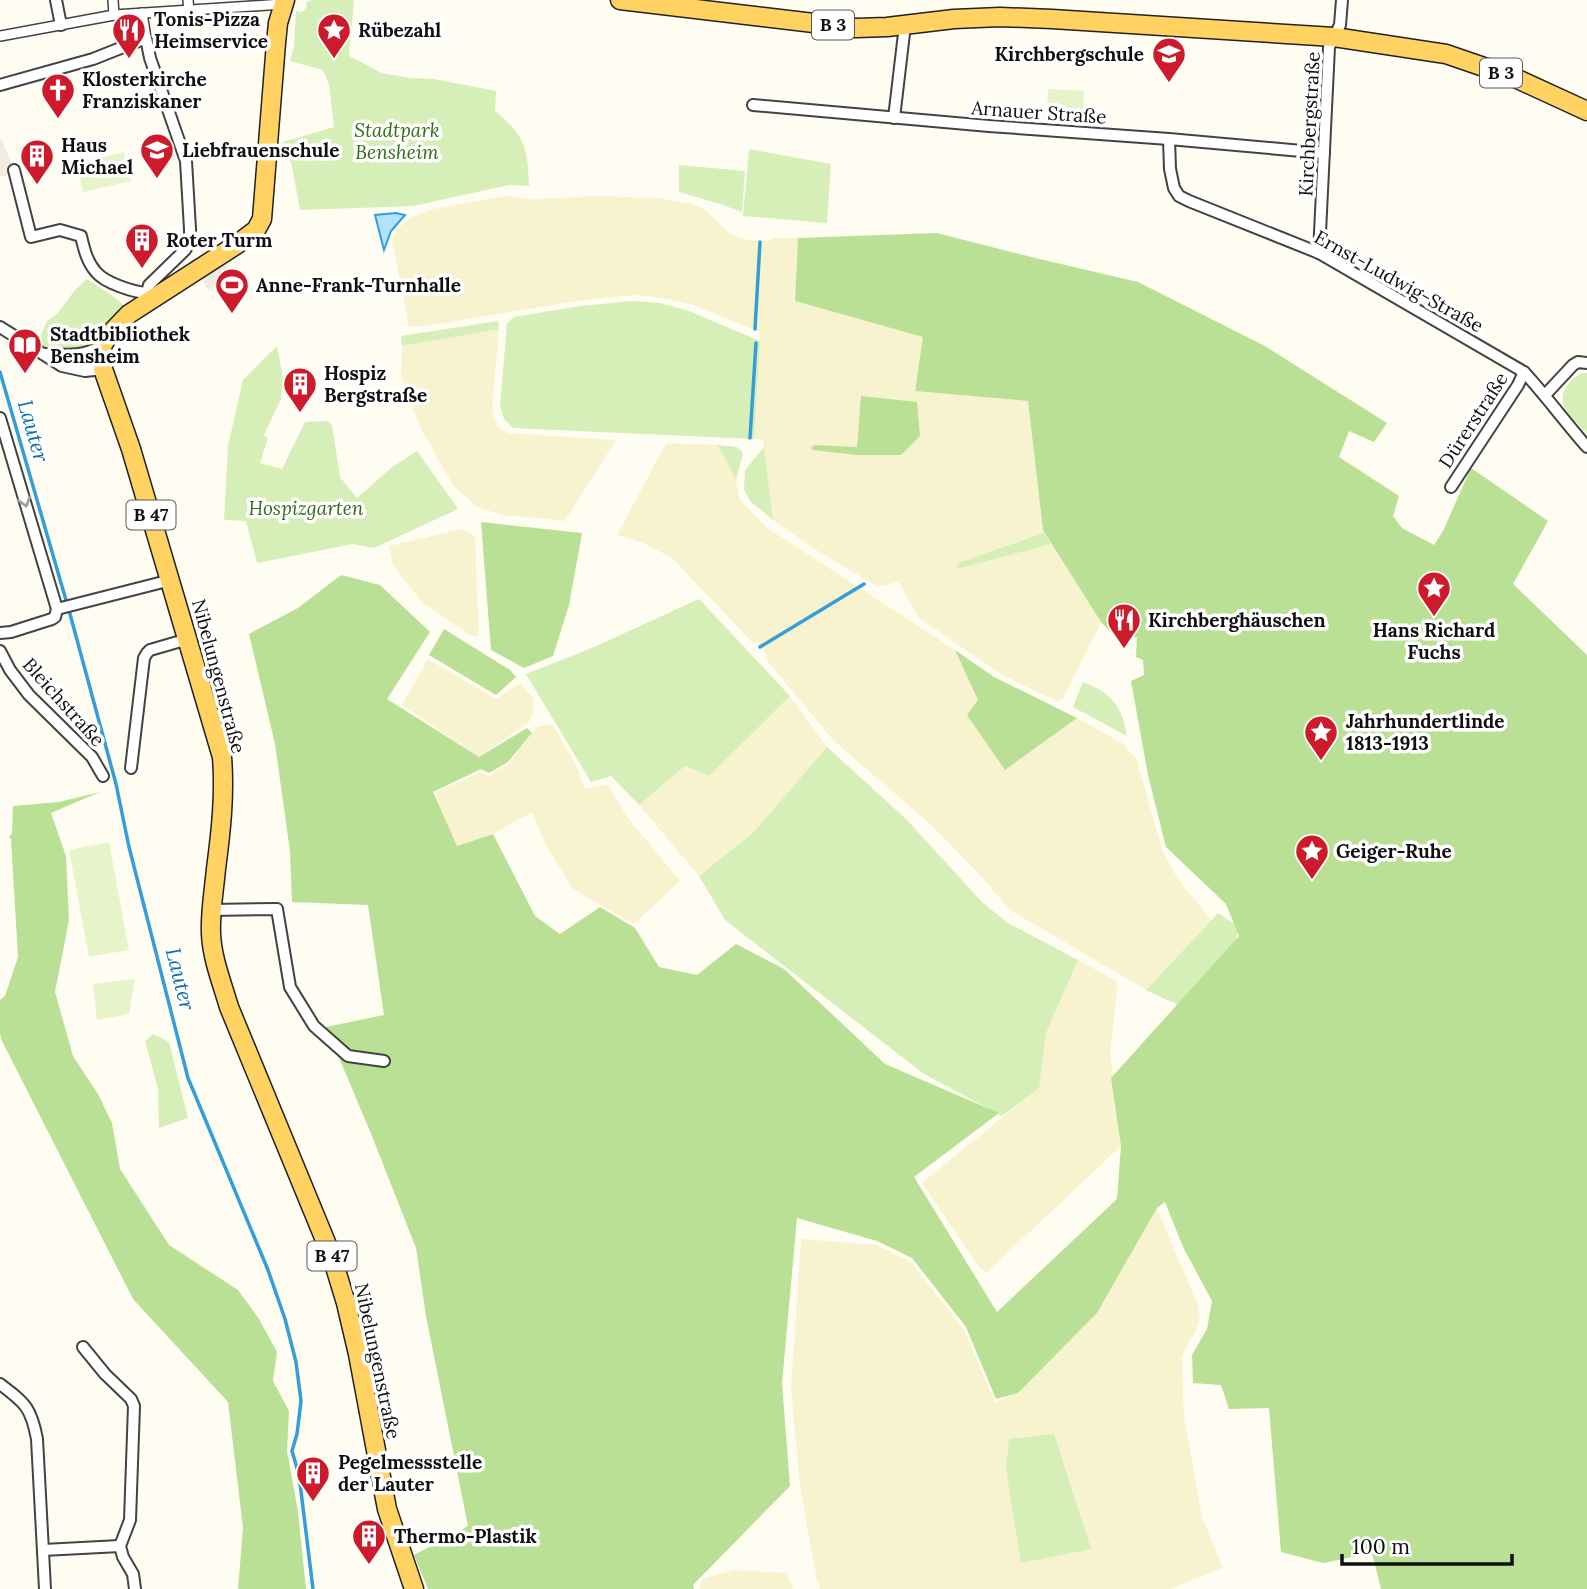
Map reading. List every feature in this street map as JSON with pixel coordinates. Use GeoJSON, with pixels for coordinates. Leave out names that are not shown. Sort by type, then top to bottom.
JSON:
{"type":"FeatureCollection","features":[{"type":"Feature","properties":{"kind":"main road","name":"B 3"},"geometry":{"type":"LineString","coordinates":[[620,0],[724,6],[856,28],[954,19],[1013,17],[1334,37],[1446,54],[1513,77],[1587,111]]}},
{"type":"Feature","properties":{"kind":"main road"},"geometry":{"type":"LineString","coordinates":[[102,346],[108,336],[148,297],[236,245],[256,230],[262,219],[273,71],[278,23],[284,2]]}},
{"type":"Feature","properties":{"kind":"main road","name":"Nibelungenstraße"},"geometry":{"type":"LineString","coordinates":[[102,346],[103,369],[131,449],[222,757],[222,823],[211,909],[211,936],[217,966],[229,1007],[332,1257],[358,1354],[387,1509],[414,1589]]}},
{"type":"Feature","properties":{"kind":"street"},"geometry":{"type":"LineString","coordinates":[[56,0],[61,25]]}},
{"type":"Feature","properties":{"kind":"street"},"geometry":{"type":"LineString","coordinates":[[113,0],[114,15]]}},
{"type":"Feature","properties":{"kind":"street"},"geometry":{"type":"LineString","coordinates":[[188,0],[190,11]]}},
{"type":"Feature","properties":{"kind":"street","name":"Kirchbergstraße"},"geometry":{"type":"LineString","coordinates":[[1319,253],[1329,47],[1340,25],[1342,0]]}},
{"type":"Feature","properties":{"kind":"street"},"geometry":{"type":"LineString","coordinates":[[0,36],[114,15],[284,2]]}},
{"type":"Feature","properties":{"kind":"street"},"geometry":{"type":"LineString","coordinates":[[14,170],[31,237],[60,230],[81,236],[85,255],[97,274],[148,297],[149,285],[178,259],[190,242],[186,161],[150,58],[142,13]]}},
{"type":"Feature","properties":{"kind":"street"},"geometry":{"type":"LineString","coordinates":[[894,118],[905,25]]}},
{"type":"Feature","properties":{"kind":"street"},"geometry":{"type":"LineString","coordinates":[[0,85],[93,59],[146,38]]}},
{"type":"Feature","properties":{"kind":"street","name":"Arnauer Straße"},"geometry":{"type":"LineString","coordinates":[[752,106],[1324,153]]}},
{"type":"Feature","properties":{"kind":"street","name":"Ernst-Ludwig-Straße"},"geometry":{"type":"LineString","coordinates":[[1169,139],[1172,180],[1180,196],[1319,253],[1524,372],[1587,447]]}},
{"type":"Feature","properties":{"kind":"street"},"geometry":{"type":"LineString","coordinates":[[0,327],[62,366],[85,371],[103,369]]}},
{"type":"Feature","properties":{"kind":"street"},"geometry":{"type":"LineString","coordinates":[[42,354],[89,354],[102,346]]}},
{"type":"Feature","properties":{"kind":"street"},"geometry":{"type":"LineString","coordinates":[[1545,395],[1573,365],[1586,359]]}},
{"type":"Feature","properties":{"kind":"street","name":"Dürerstraße"},"geometry":{"type":"LineString","coordinates":[[1451,487],[1524,372]]}},
{"type":"Feature","properties":{"kind":"street"},"geometry":{"type":"LineString","coordinates":[[0,418],[3,438],[59,608],[52,619],[0,633]]}},
{"type":"Feature","properties":{"kind":"street"},"geometry":{"type":"LineString","coordinates":[[59,608],[171,580]]}},
{"type":"Feature","properties":{"kind":"street"},"geometry":{"type":"LineString","coordinates":[[131,768],[147,653],[188,639]]}},
{"type":"Feature","properties":{"kind":"street","name":"Bleichstraße"},"geometry":{"type":"LineString","coordinates":[[0,651],[10,670],[29,695],[92,757],[103,776]]}},
{"type":"Feature","properties":{"kind":"street"},"geometry":{"type":"LineString","coordinates":[[211,909],[277,909],[290,987],[314,1026],[348,1056],[384,1061]]}},
{"type":"Feature","properties":{"kind":"street"},"geometry":{"type":"LineString","coordinates":[[83,1347],[105,1374],[131,1399],[134,1406],[130,1520],[120,1546],[133,1574],[135,1589]]}},
{"type":"Feature","properties":{"kind":"street"},"geometry":{"type":"LineString","coordinates":[[0,1384],[24,1402],[34,1421],[45,1589]]}},
{"type":"Feature","properties":{"kind":"street"},"geometry":{"type":"LineString","coordinates":[[43,1550],[120,1546]]}},
{"type":"Feature","properties":{"kind":"shaded area"},"geometry":{"type":"Polygon","coordinates":[[[2,140],[14,170],[13,174],[0,177],[0,141],[2,140]]]}},
{"type":"Feature","properties":{"kind":"shaded area"},"geometry":{"type":"Polygon","coordinates":[[[504,196],[535,199],[598,196],[657,198],[704,209],[730,234],[751,241],[798,238],[795,301],[924,337],[915,391],[1028,401],[1043,530],[1101,622],[1063,699],[1057,701],[995,670],[919,618],[898,582],[882,586],[873,584],[773,520],[763,439],[754,439],[760,332],[694,305],[635,295],[584,300],[409,327],[392,240],[398,228],[410,218],[433,209],[504,196]]]}},
{"type":"Feature","properties":{"kind":"shaded area"},"geometry":{"type":"Polygon","coordinates":[[[225,263],[233,276],[208,290],[202,278],[225,263]]]}},
{"type":"Feature","properties":{"kind":"shaded area"},"geometry":{"type":"Polygon","coordinates":[[[499,329],[492,410],[497,426],[508,433],[616,440],[565,521],[502,515],[477,507],[453,485],[421,429],[401,377],[402,346],[499,329]]]}},
{"type":"Feature","properties":{"kind":"shaded area"},"geometry":{"type":"Polygon","coordinates":[[[666,443],[718,445],[736,480],[740,500],[766,527],[955,650],[979,700],[1005,770],[1077,718],[1122,743],[1137,760],[1163,852],[1178,879],[1211,920],[1146,990],[1010,910],[929,823],[834,741],[765,658],[767,656],[762,646],[757,641],[754,644],[672,558],[643,543],[617,535],[666,443]]]}},
{"type":"Feature","properties":{"kind":"shaded area"},"geometry":{"type":"Polygon","coordinates":[[[462,529],[475,536],[479,636],[471,636],[422,602],[393,565],[389,546],[462,529]]]}},
{"type":"Feature","properties":{"kind":"shaded area"},"geometry":{"type":"Polygon","coordinates":[[[428,659],[496,699],[520,683],[533,698],[533,712],[529,722],[479,757],[402,705],[428,659]]]}},
{"type":"Feature","properties":{"kind":"shaded area"},"geometry":{"type":"Polygon","coordinates":[[[790,696],[827,747],[754,832],[699,876],[639,805],[685,766],[709,776],[790,696]]]}},
{"type":"Feature","properties":{"kind":"shaded area"},"geometry":{"type":"Polygon","coordinates":[[[552,724],[576,765],[585,789],[607,784],[628,818],[680,881],[634,924],[573,889],[544,842],[532,812],[493,834],[457,846],[439,811],[436,792],[481,772],[488,776],[509,763],[537,727],[552,724]]]}},
{"type":"Feature","properties":{"kind":"shaded area"},"geometry":{"type":"Polygon","coordinates":[[[1078,960],[1118,982],[1110,1053],[1121,1146],[986,1273],[976,1263],[922,1183],[1038,1088],[1046,1033],[1078,960]]]}},
{"type":"Feature","properties":{"kind":"shaded area"},"geometry":{"type":"Polygon","coordinates":[[[1157,1208],[1197,1303],[1200,1317],[1182,1357],[1184,1416],[1202,1517],[1223,1568],[1170,1589],[820,1589],[800,1487],[791,1388],[801,1239],[876,1245],[911,1262],[964,1330],[995,1402],[1018,1393],[1097,1313],[1157,1208]]]}},
{"type":"Feature","properties":{"kind":"shaded area"},"geometry":{"type":"Polygon","coordinates":[[[735,1570],[787,1573],[793,1589],[699,1589],[703,1578],[735,1570]]]}},
{"type":"Feature","properties":{"kind":"green space","name":"Stadtpark Bensheim"},"geometry":{"type":"Polygon","coordinates":[[[354,0],[349,56],[382,73],[434,79],[496,91],[495,111],[513,128],[526,152],[529,186],[509,185],[413,206],[300,210],[292,166],[283,142],[334,127],[329,84],[323,70],[290,61],[294,47],[296,11],[302,12],[307,7],[306,2],[354,0]]]}},
{"type":"Feature","properties":{"kind":"green space"},"geometry":{"type":"Polygon","coordinates":[[[1048,89],[1084,91],[1083,118],[1047,116],[1048,89]]]}},
{"type":"Feature","properties":{"kind":"green space"},"geometry":{"type":"Polygon","coordinates":[[[749,149],[831,164],[827,223],[743,216],[749,149]]]}},
{"type":"Feature","properties":{"kind":"green space"},"geometry":{"type":"Polygon","coordinates":[[[124,152],[131,181],[83,192],[77,163],[124,152]]]}},
{"type":"Feature","properties":{"kind":"green space"},"geometry":{"type":"Polygon","coordinates":[[[679,165],[745,171],[742,212],[679,192],[679,165]]]}},
{"type":"Feature","properties":{"kind":"green space"},"geometry":{"type":"Polygon","coordinates":[[[937,233],[1138,282],[1265,346],[1387,423],[1374,442],[1349,431],[1339,457],[1399,496],[1393,516],[1402,528],[1434,545],[1471,468],[1548,521],[1513,584],[1587,655],[1587,1589],[1381,1589],[1372,1553],[1323,1563],[1281,1552],[1269,1408],[1229,1409],[1221,1385],[1193,1383],[1192,1355],[1207,1329],[1212,1301],[1183,1247],[1165,1202],[1157,1208],[1097,1313],[1018,1393],[996,1399],[966,1327],[912,1258],[877,1241],[797,1218],[782,1383],[790,1486],[693,1585],[694,1589],[428,1589],[414,1555],[468,1526],[426,1316],[416,1248],[326,1027],[384,1015],[368,905],[292,902],[290,851],[275,744],[249,634],[298,608],[341,575],[380,585],[430,632],[387,699],[479,757],[527,728],[532,733],[508,762],[489,773],[481,769],[433,792],[457,846],[493,834],[535,916],[560,934],[600,907],[635,928],[659,967],[697,975],[736,944],[784,969],[885,1064],[999,1113],[914,1177],[997,1312],[1117,1199],[1121,1146],[1111,1078],[1239,936],[1226,904],[1166,847],[1148,775],[1131,681],[1144,675],[1143,660],[1136,657],[1137,637],[1116,638],[1101,622],[1043,530],[1028,401],[915,391],[923,337],[795,301],[798,238],[937,233]]]}},
{"type":"Feature","properties":{"kind":"green space"},"geometry":{"type":"Polygon","coordinates":[[[87,279],[125,306],[84,351],[57,351],[43,347],[41,335],[47,321],[58,313],[87,279]]]}},
{"type":"Feature","properties":{"kind":"green space"},"geometry":{"type":"Polygon","coordinates":[[[632,301],[660,303],[689,311],[760,341],[754,439],[513,428],[504,419],[500,406],[507,324],[514,317],[632,301]]]}},
{"type":"Feature","properties":{"kind":"green space"},"geometry":{"type":"Polygon","coordinates":[[[498,321],[499,329],[402,346],[401,336],[498,321]]]}},
{"type":"Feature","properties":{"kind":"green space","name":"Hospizgarten"},"geometry":{"type":"Polygon","coordinates":[[[277,346],[283,378],[281,399],[264,435],[268,438],[260,463],[282,469],[305,422],[328,421],[332,425],[340,477],[357,498],[391,468],[417,451],[458,509],[374,548],[353,544],[257,563],[246,521],[224,520],[228,446],[243,380],[277,346]]]}},
{"type":"Feature","properties":{"kind":"green space"},"geometry":{"type":"Polygon","coordinates":[[[1582,373],[1587,373],[1587,433],[1569,414],[1563,400],[1568,384],[1582,373]]]}},
{"type":"Feature","properties":{"kind":"green space"},"geometry":{"type":"Polygon","coordinates":[[[861,396],[917,402],[920,436],[901,455],[857,455],[813,450],[811,448],[814,445],[857,447],[861,396]]]}},
{"type":"Feature","properties":{"kind":"green space"},"geometry":{"type":"Polygon","coordinates":[[[718,445],[737,447],[743,453],[736,480],[718,445]]]}},
{"type":"Feature","properties":{"kind":"green space"},"geometry":{"type":"Polygon","coordinates":[[[764,447],[773,520],[750,501],[744,489],[745,470],[764,447]]]}},
{"type":"Feature","properties":{"kind":"green space"},"geometry":{"type":"Polygon","coordinates":[[[481,522],[582,533],[569,605],[553,656],[524,668],[491,650],[481,522]]]}},
{"type":"Feature","properties":{"kind":"green space"},"geometry":{"type":"Polygon","coordinates":[[[1044,533],[1051,544],[957,569],[958,563],[1044,533]]]}},
{"type":"Feature","properties":{"kind":"green space"},"geometry":{"type":"Polygon","coordinates":[[[699,599],[790,696],[709,776],[685,766],[639,805],[611,776],[591,782],[526,674],[592,648],[699,599]]]}},
{"type":"Feature","properties":{"kind":"green space"},"geometry":{"type":"Polygon","coordinates":[[[444,629],[510,670],[516,677],[496,695],[429,655],[444,629]]]}},
{"type":"Feature","properties":{"kind":"green space"},"geometry":{"type":"Polygon","coordinates":[[[955,650],[994,677],[1077,718],[1005,770],[967,715],[978,700],[955,650]]]}},
{"type":"Feature","properties":{"kind":"green space"},"geometry":{"type":"Polygon","coordinates":[[[1083,682],[1101,691],[1114,702],[1122,716],[1127,736],[1073,707],[1083,682]]]}},
{"type":"Feature","properties":{"kind":"green space"},"geometry":{"type":"Polygon","coordinates":[[[827,747],[906,819],[982,902],[1006,922],[1078,960],[1046,1033],[1039,1088],[1002,1116],[924,1074],[725,920],[699,876],[754,832],[827,747]]]}},
{"type":"Feature","properties":{"kind":"green space"},"geometry":{"type":"Polygon","coordinates":[[[100,792],[51,813],[66,856],[69,920],[55,992],[73,1056],[98,1094],[112,1123],[120,1169],[169,1245],[238,1290],[259,1319],[277,1352],[273,1381],[289,1411],[287,1451],[298,1511],[306,1589],[238,1589],[243,1528],[228,1402],[133,1299],[0,1034],[0,1000],[5,996],[18,957],[9,837],[12,833],[13,806],[59,802],[100,792]]]}},
{"type":"Feature","properties":{"kind":"green space"},"geometry":{"type":"Polygon","coordinates":[[[109,842],[129,950],[89,957],[69,850],[109,842]]]}},
{"type":"Feature","properties":{"kind":"green space"},"geometry":{"type":"Polygon","coordinates":[[[1218,913],[1239,927],[1231,956],[1191,1011],[1146,990],[1218,913]]]}},
{"type":"Feature","properties":{"kind":"green space"},"geometry":{"type":"Polygon","coordinates":[[[135,979],[129,1014],[97,1020],[93,984],[135,979]]]}},
{"type":"Feature","properties":{"kind":"green space"},"geometry":{"type":"Polygon","coordinates":[[[153,1034],[169,1042],[188,1118],[159,1128],[158,1089],[145,1041],[153,1034]]]}},
{"type":"Feature","properties":{"kind":"green space"},"geometry":{"type":"Polygon","coordinates":[[[1054,1434],[1091,1549],[1021,1563],[1006,1469],[1009,1439],[1054,1434]]]}},
{"type":"Feature","properties":{"kind":"water"},"geometry":{"type":"Polygon","coordinates":[[[375,215],[405,215],[391,231],[384,250],[375,215]]]}},
{"type":"Feature","properties":{"kind":"waterway"},"geometry":{"type":"LineString","coordinates":[[755,329],[760,242]]}},
{"type":"Feature","properties":{"kind":"waterway"},"geometry":{"type":"LineString","coordinates":[[750,438],[756,343]]}},
{"type":"Feature","properties":{"kind":"waterway","name":"Lauter"},"geometry":{"type":"LineString","coordinates":[[0,372],[116,784],[129,847],[188,1078],[268,1270],[285,1319],[296,1362],[301,1401],[292,1451],[299,1475],[313,1589]]}},
{"type":"Feature","properties":{"kind":"waterway"},"geometry":{"type":"LineString","coordinates":[[760,647],[864,584]]}},
{"type":"Feature","properties":{"kind":"place","name":"Tonis-Pizza Heimservice"},"geometry":{"type":"Point","coordinates":[129,60]}},
{"type":"Feature","properties":{"kind":"place","name":"Rübezahl"},"geometry":{"type":"Point","coordinates":[334,60]}},
{"type":"Feature","properties":{"kind":"place","name":"Kirchbergschule"},"geometry":{"type":"Point","coordinates":[1169,84]}},
{"type":"Feature","properties":{"kind":"place","name":"Klosterkirche Franziskaner"},"geometry":{"type":"Point","coordinates":[58,120]}},
{"type":"Feature","properties":{"kind":"place","name":"Liebfrauenschule"},"geometry":{"type":"Point","coordinates":[157,180]}},
{"type":"Feature","properties":{"kind":"place","name":"Haus Michael"},"geometry":{"type":"Point","coordinates":[37,186]}},
{"type":"Feature","properties":{"kind":"place","name":"Roter Turm"},"geometry":{"type":"Point","coordinates":[142,270]}},
{"type":"Feature","properties":{"kind":"place","name":"Anne-Frank-Turnhalle"},"geometry":{"type":"Point","coordinates":[232,315]}},
{"type":"Feature","properties":{"kind":"place","name":"Stadtbibliothek Bensheim"},"geometry":{"type":"Point","coordinates":[25,375]}},
{"type":"Feature","properties":{"kind":"place","name":"Hospiz Bergstraße"},"geometry":{"type":"Point","coordinates":[300,414]}},
{"type":"Feature","properties":{"kind":"place","name":"Hans Richard Fuchs"},"geometry":{"type":"Point","coordinates":[1434,618]}},
{"type":"Feature","properties":{"kind":"place","name":"Kirchberghäuschen"},"geometry":{"type":"Point","coordinates":[1124,650]}},
{"type":"Feature","properties":{"kind":"place","name":"Jahrhundertlinde 1813-1913"},"geometry":{"type":"Point","coordinates":[1321,762]}},
{"type":"Feature","properties":{"kind":"place","name":"Geiger-Ruhe"},"geometry":{"type":"Point","coordinates":[1312,881]}},
{"type":"Feature","properties":{"kind":"place","name":"Pegelmessstelle der Lauter"},"geometry":{"type":"Point","coordinates":[313,1503]}},
{"type":"Feature","properties":{"kind":"place","name":"Thermo-Plastik"},"geometry":{"type":"Point","coordinates":[369,1566]}}]}
